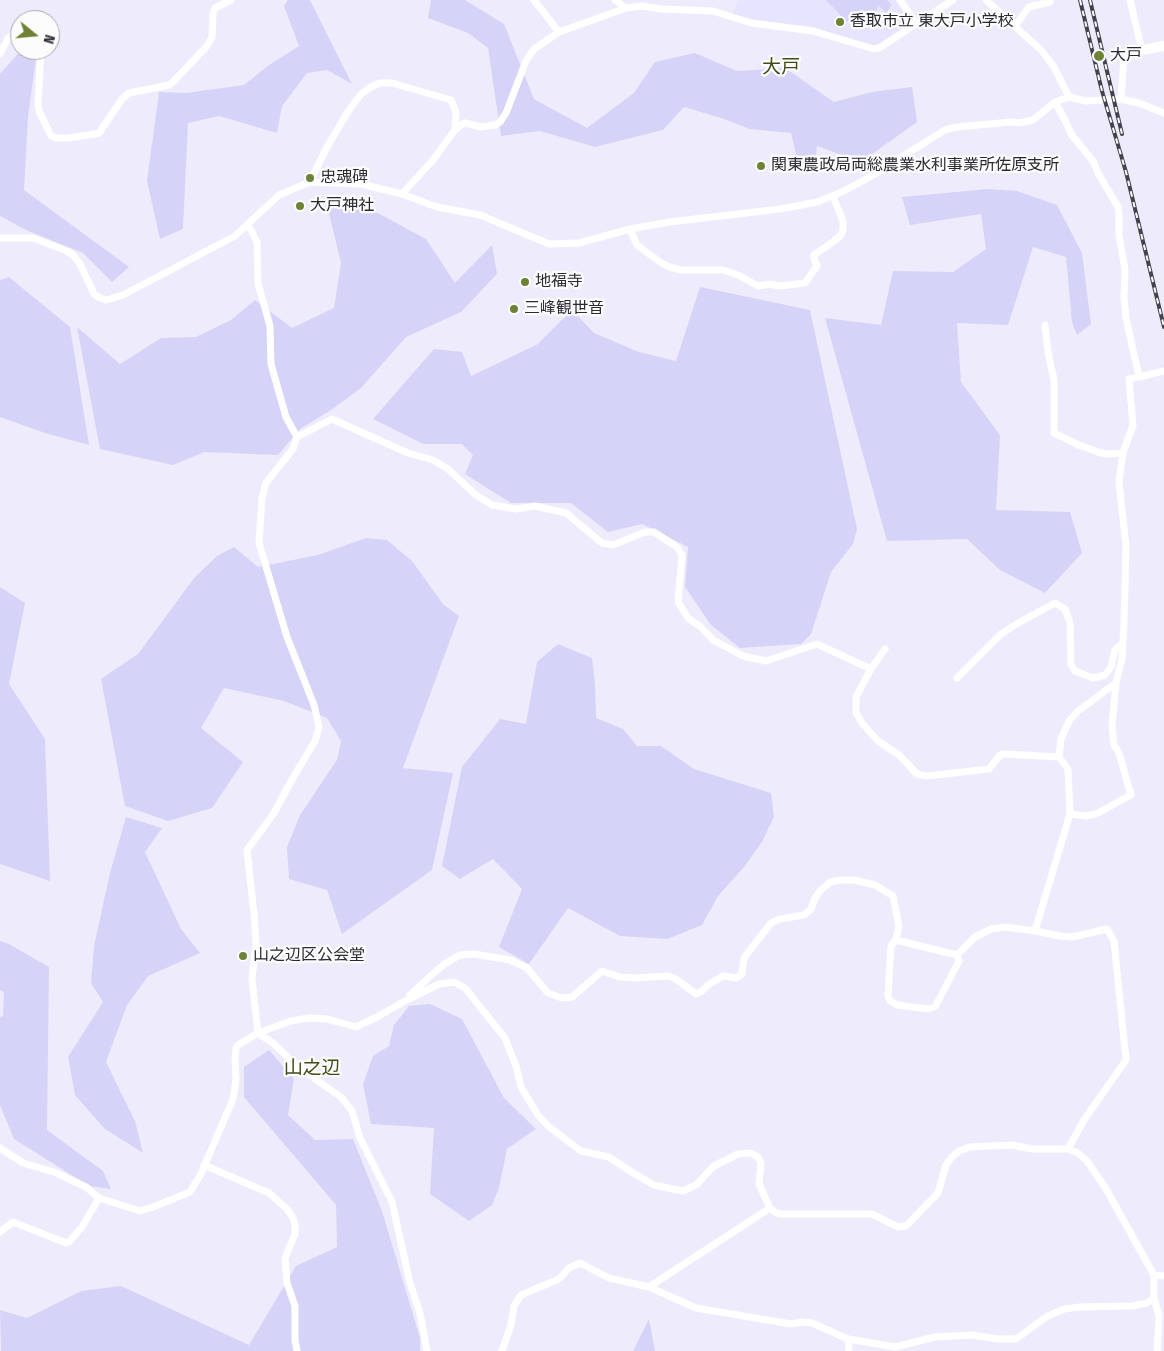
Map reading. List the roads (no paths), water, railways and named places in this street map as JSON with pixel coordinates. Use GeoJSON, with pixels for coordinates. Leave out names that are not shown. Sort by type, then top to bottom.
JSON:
{"type":"FeatureCollection","features":[{"type":"Feature","properties":{"kind":"main road"},"geometry":{"type":"LineString","coordinates":[[1142,50],[1164,46]]}},
{"type":"Feature","properties":{"kind":"street"},"geometry":{"type":"LineString","coordinates":[[40,60],[38,104],[39,111],[51,136],[68,138],[95,134],[99,132],[128,93],[169,85],[173,82],[207,46],[212,37],[212,19],[215,8],[231,0]]}},
{"type":"Feature","properties":{"kind":"street"},"geometry":{"type":"LineString","coordinates":[[534,0],[559,32]]}},
{"type":"Feature","properties":{"kind":"street"},"geometry":{"type":"LineString","coordinates":[[615,0],[626,8]]}},
{"type":"Feature","properties":{"kind":"street"},"geometry":{"type":"LineString","coordinates":[[900,0],[916,24]]}},
{"type":"Feature","properties":{"kind":"street"},"geometry":{"type":"LineString","coordinates":[[402,194],[433,160],[455,130],[465,123],[481,127],[495,125],[500,122],[506,113],[522,69],[531,52],[559,32],[626,8],[642,6],[668,10],[713,11],[750,23],[813,31],[874,49],[879,48],[954,0]]}},
{"type":"Feature","properties":{"kind":"street"},"geometry":{"type":"LineString","coordinates":[[986,0],[1049,59],[1069,97]]}},
{"type":"Feature","properties":{"kind":"street"},"geometry":{"type":"LineString","coordinates":[[1015,26],[1029,8],[1050,2],[1050,0]]}},
{"type":"Feature","properties":{"kind":"street"},"geometry":{"type":"LineString","coordinates":[[1121,99],[1124,58],[1142,50],[1130,0]]}},
{"type":"Feature","properties":{"kind":"street"},"geometry":{"type":"LineString","coordinates":[[0,54],[10,37]]}},
{"type":"Feature","properties":{"kind":"street"},"geometry":{"type":"LineString","coordinates":[[310,182],[347,113],[361,94],[370,87],[380,83],[392,84],[451,100],[456,112],[455,130]]}},
{"type":"Feature","properties":{"kind":"street"},"geometry":{"type":"LineString","coordinates":[[0,238],[33,238],[67,251],[80,264],[94,294],[106,300],[123,296],[235,236],[279,195],[310,182],[361,184],[402,194],[437,207],[480,215],[549,244],[578,243],[630,229],[670,222],[787,208],[817,202],[868,178],[945,130],[957,127],[1018,123],[1033,120],[1055,102],[1069,97],[1086,101],[1121,99],[1140,103],[1164,113]]}},
{"type":"Feature","properties":{"kind":"street"},"geometry":{"type":"LineString","coordinates":[[1055,102],[1070,134],[1093,161],[1120,213],[1119,235],[1124,263],[1126,318],[1138,377]]}},
{"type":"Feature","properties":{"kind":"street"},"geometry":{"type":"LineString","coordinates":[[630,229],[637,245],[670,267],[681,270],[723,270],[738,275],[758,286],[805,283],[817,266],[814,254],[837,238],[843,230],[843,221],[833,196]]}},
{"type":"Feature","properties":{"kind":"street"},"geometry":{"type":"LineString","coordinates":[[247,226],[257,242],[258,283],[267,309],[270,326],[271,364],[286,416],[297,437]]}},
{"type":"Feature","properties":{"kind":"street"},"geometry":{"type":"LineString","coordinates":[[1045,326],[1054,380],[1054,433],[1098,452],[1108,454],[1123,453]]}},
{"type":"Feature","properties":{"kind":"street"},"geometry":{"type":"LineString","coordinates":[[1070,814],[1086,816],[1096,814],[1131,796],[1119,753],[1114,745],[1112,726],[1116,683],[1122,659],[1126,546],[1119,482],[1123,453],[1133,425],[1129,379],[1164,371]]}},
{"type":"Feature","properties":{"kind":"street"},"geometry":{"type":"LineString","coordinates":[[427,1351],[420,1313],[410,1283],[392,1202],[360,1138],[352,1111],[342,1098],[298,1067],[273,1043],[258,1033],[252,979],[256,944],[247,850],[274,813],[315,741],[319,727],[314,705],[284,628],[259,543],[262,498],[266,483],[293,449],[297,437],[332,419],[408,453],[433,460],[448,469],[476,496],[492,505],[516,509],[535,506],[566,513],[602,542],[614,545],[645,532],[654,532],[677,547],[682,555],[678,602],[688,618],[701,627],[713,640],[743,656],[766,661],[817,644],[871,669]]}},
{"type":"Feature","properties":{"kind":"street"},"geometry":{"type":"LineString","coordinates":[[956,678],[1001,634],[1055,603],[1065,609],[1070,623],[1071,665],[1075,671],[1093,678],[1105,675],[1111,667],[1115,650],[1122,644]]}},
{"type":"Feature","properties":{"kind":"street"},"geometry":{"type":"LineString","coordinates":[[885,649],[871,669],[856,697],[856,712],[862,723],[878,741],[898,755],[917,774],[927,776],[989,769],[1000,755],[1004,754],[1059,757]]}},
{"type":"Feature","properties":{"kind":"street"},"geometry":{"type":"LineString","coordinates":[[1036,931],[1070,814],[1068,769],[1059,757],[1061,739],[1069,721],[1078,711],[1116,683]]}},
{"type":"Feature","properties":{"kind":"street"},"geometry":{"type":"LineString","coordinates":[[405,1001],[436,970],[446,963],[460,955],[474,954],[510,960],[527,968],[548,993],[562,998],[572,997],[602,970],[620,977],[668,976],[676,979],[696,994],[702,992],[708,984],[723,976],[736,978],[742,974],[744,958],[771,923],[780,919],[804,915],[811,909],[820,891],[830,882],[841,880],[854,880],[875,885],[893,896],[899,926],[896,940],[891,946],[888,996],[890,1001],[897,1005],[928,1009],[935,1007],[959,961],[957,956]]}},
{"type":"Feature","properties":{"kind":"street"},"geometry":{"type":"LineString","coordinates":[[957,956],[975,937],[991,928],[1005,927],[1072,937],[1107,929],[1114,941],[1126,1060],[1084,1120],[1068,1149]]}},
{"type":"Feature","properties":{"kind":"street"},"geometry":{"type":"LineString","coordinates":[[896,940],[957,956]]}},
{"type":"Feature","properties":{"kind":"street"},"geometry":{"type":"LineString","coordinates":[[0,1148],[23,1163],[54,1172],[86,1187],[99,1198],[140,1211],[153,1207],[190,1192],[225,1119],[235,1092],[236,1048],[238,1045],[258,1033],[291,1021],[309,1018],[327,1019],[356,1027],[439,984],[454,982],[465,988],[504,1038],[516,1066],[521,1087],[538,1115],[548,1126],[581,1150],[609,1157],[654,1185],[683,1191],[696,1185],[714,1166],[738,1154],[751,1153],[758,1157],[761,1163],[759,1184],[770,1208],[776,1213],[872,1214],[898,1227],[906,1226],[938,1193],[946,1165],[959,1151],[970,1147],[1012,1145],[1032,1149],[1068,1149],[1078,1153],[1092,1168],[1106,1189],[1151,1267],[1154,1275],[1154,1298],[1159,1316],[1157,1351]]}},
{"type":"Feature","properties":{"kind":"street"},"geometry":{"type":"LineString","coordinates":[[204,1165],[269,1193],[287,1209],[293,1218],[295,1234],[285,1258],[286,1278],[295,1303],[295,1340],[298,1351]]}},
{"type":"Feature","properties":{"kind":"street"},"geometry":{"type":"LineString","coordinates":[[0,1232],[14,1222],[66,1243],[82,1228],[99,1198]]}},
{"type":"Feature","properties":{"kind":"street"},"geometry":{"type":"LineString","coordinates":[[649,1287],[770,1208]]}},
{"type":"Feature","properties":{"kind":"street"},"geometry":{"type":"LineString","coordinates":[[502,1351],[511,1325],[514,1306],[521,1295],[559,1279],[569,1268],[580,1263],[609,1278],[649,1287],[696,1308],[791,1324],[801,1322],[812,1323],[848,1339],[896,1347],[935,1337],[972,1336],[1016,1339],[1046,1317],[1064,1309],[1132,1306],[1147,1303],[1154,1298]]}},
{"type":"Feature","properties":{"kind":"street"},"geometry":{"type":"LineString","coordinates":[[1154,1275],[1164,1276]]}},
{"type":"Feature","properties":{"kind":"street"},"geometry":{"type":"LineString","coordinates":[[848,1339],[849,1351]]}},
{"type":"Feature","properties":{"kind":"railway"},"geometry":{"type":"LineString","coordinates":[[1080,0],[1102,91],[1126,172],[1164,327]]}},
{"type":"Feature","properties":{"kind":"railway"},"geometry":{"type":"LineString","coordinates":[[1090,0],[1122,134]]}},
{"type":"Feature","properties":{"kind":"place","name":"香取市立 東大戸小学校"},"geometry":{"type":"Point","coordinates":[840,22]}},
{"type":"Feature","properties":{"kind":"place","name":"大戸"},"geometry":{"type":"Point","coordinates":[1099,56]}},
{"type":"Feature","properties":{"kind":"place","name":"関東農政局両総農業水利事業所佐原支所"},"geometry":{"type":"Point","coordinates":[761,166]}},
{"type":"Feature","properties":{"kind":"place","name":"忠魂碑"},"geometry":{"type":"Point","coordinates":[310,178]}},
{"type":"Feature","properties":{"kind":"place","name":"大戸神社"},"geometry":{"type":"Point","coordinates":[300,206]}},
{"type":"Feature","properties":{"kind":"place","name":"地福寺"},"geometry":{"type":"Point","coordinates":[525,282]}},
{"type":"Feature","properties":{"kind":"place","name":"三峰観世音"},"geometry":{"type":"Point","coordinates":[514,309]}},
{"type":"Feature","properties":{"kind":"place","name":"山之辺区公会堂"},"geometry":{"type":"Point","coordinates":[243,956]}},
{"type":"Feature","properties":{"kind":"district","name":"大戸"},"geometry":{"type":"Point","coordinates":[781,68]}},
{"type":"Feature","properties":{"kind":"district","name":"山之辺"},"geometry":{"type":"Point","coordinates":[312,1069]}}]}
